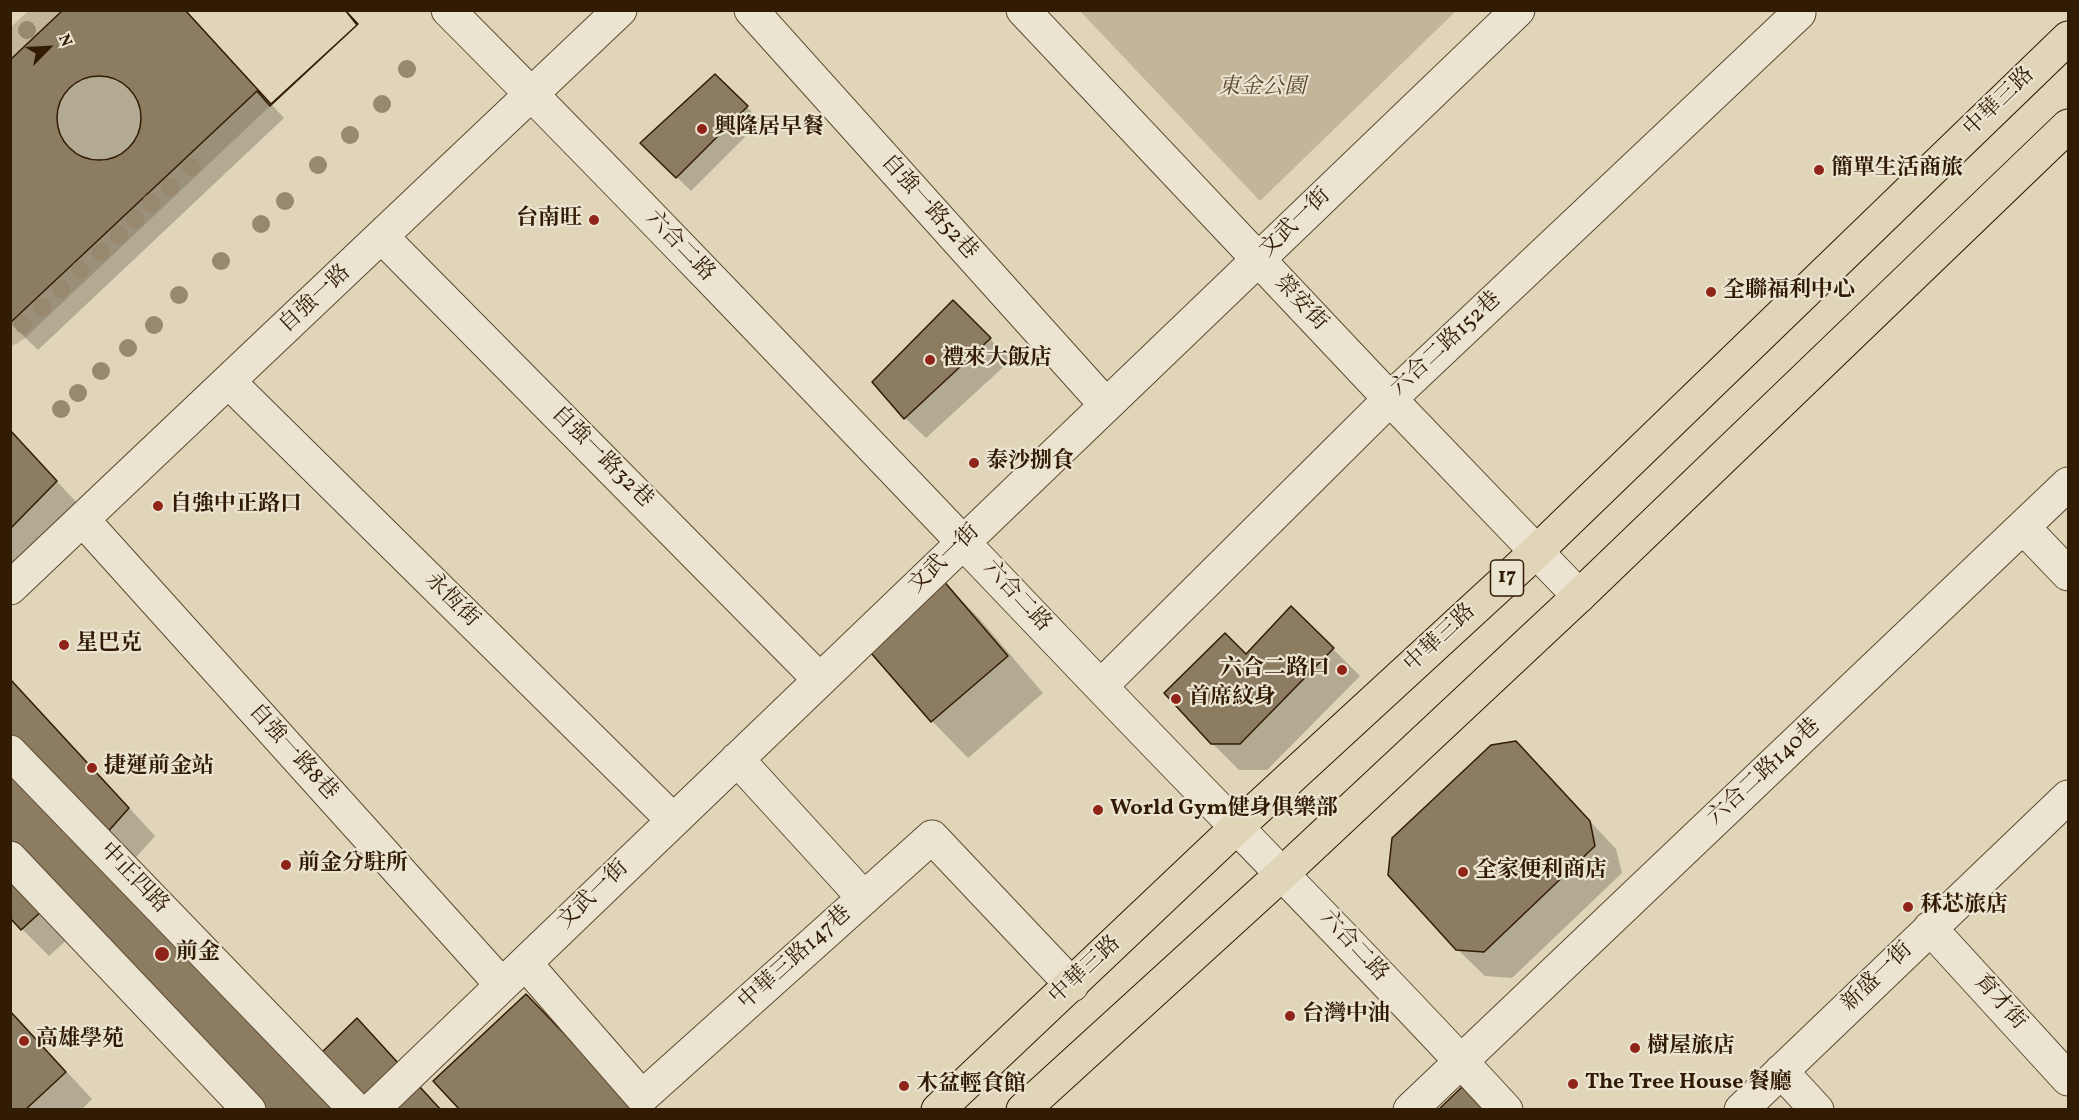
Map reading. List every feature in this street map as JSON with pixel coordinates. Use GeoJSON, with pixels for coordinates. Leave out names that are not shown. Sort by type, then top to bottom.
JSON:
{"type":"FeatureCollection","features":[{"type":"Feature","properties":{"kind":"main road","name":"中華三路"},"geometry":{"type":"LineString","coordinates":[[938,1110],[1237,827],[1537,551],[2068,38]]}},
{"type":"Feature","properties":{"kind":"main road"},"geometry":{"type":"LineString","coordinates":[[1023,1110],[1283,873],[1579,596],[2068,126]]}},
{"type":"Feature","properties":{"kind":"street","name":"六合二路"},"geometry":{"type":"LineString","coordinates":[[448,10],[1283,873],[1506,1110]]}},
{"type":"Feature","properties":{"kind":"street","name":"自強一路"},"geometry":{"type":"LineString","coordinates":[[10,588],[620,10]]}},
{"type":"Feature","properties":{"kind":"street","name":"自強一路52巷"},"geometry":{"type":"LineString","coordinates":[[751,10],[1106,405]]}},
{"type":"Feature","properties":{"kind":"street","name":"榮安街"},"geometry":{"type":"LineString","coordinates":[[1023,10],[1389,399],[1579,596]]}},
{"type":"Feature","properties":{"kind":"street","name":"文武一街"},"geometry":{"type":"LineString","coordinates":[[372,1110],[1518,10]]}},
{"type":"Feature","properties":{"kind":"street","name":"六合二路152巷"},"geometry":{"type":"LineString","coordinates":[[1101,686],[1389,399],[1799,13],[1797,10]]}},
{"type":"Feature","properties":{"kind":"street","name":"自強一路32巷"},"geometry":{"type":"LineString","coordinates":[[382,237],[820,680]]}},
{"type":"Feature","properties":{"kind":"street","name":"永恆街"},"geometry":{"type":"LineString","coordinates":[[229,382],[674,820]]}},
{"type":"Feature","properties":{"kind":"street","name":"六合二路140巷"},"geometry":{"type":"LineString","coordinates":[[1410,1110],[2024,528],[2068,483]]}},
{"type":"Feature","properties":{"kind":"street","name":"自強一路8巷"},"geometry":{"type":"LineString","coordinates":[[83,520],[502,985]]}},
{"type":"Feature","properties":{"kind":"street"},"geometry":{"type":"LineString","coordinates":[[2024,528],[2068,574]]}},
{"type":"Feature","properties":{"kind":"street","name":"中正四路"},"geometry":{"type":"LineString","coordinates":[[10,752],[356,1110]]}},
{"type":"Feature","properties":{"kind":"street"},"geometry":{"type":"LineString","coordinates":[[737,759],[864,898]]}},
{"type":"Feature","properties":{"kind":"street","name":"新盛一街"},"geometry":{"type":"LineString","coordinates":[[1741,1110],[1930,928],[2064,809]]}},
{"type":"Feature","properties":{"kind":"street","name":"中華三路147巷"},"geometry":{"type":"LineString","coordinates":[[525,963],[642,1097],[932,837],[1072,985]]}},
{"type":"Feature","properties":{"kind":"street"},"geometry":{"type":"LineString","coordinates":[[10,858],[249,1110]]}},
{"type":"Feature","properties":{"kind":"street","name":"育才街"},"geometry":{"type":"LineString","coordinates":[[1930,928],[2068,1079]]}},
{"type":"Feature","properties":{"kind":"street"},"geometry":{"type":"LineString","coordinates":[[1781,1071],[1817,1110]]}},
{"type":"Feature","properties":{"kind":"green space"},"geometry":{"type":"Polygon","coordinates":[[[28,11],[63,11],[11,60],[11,27],[28,11]]]}},
{"type":"Feature","properties":{"kind":"green space","name":"東金公園"},"geometry":{"type":"Polygon","coordinates":[[[1080,11],[1456,11],[1260,201],[1080,11]]]}},
{"type":"Feature","properties":{"kind":"green space"},"geometry":{"type":"Polygon","coordinates":[[[257,91],[270,106],[25,338],[11,346],[11,323],[257,91]]]}},
{"type":"Feature","properties":{"kind":"building"},"geometry":{"type":"Polygon","coordinates":[[[63,10],[185,10],[271,104],[352,30],[270,106],[257,91],[10,323],[10,60],[63,10]]]}},
{"type":"Feature","properties":{"kind":"building"},"geometry":{"type":"Polygon","coordinates":[[[715,74],[748,106],[676,178],[640,143],[715,74]]]}},
{"type":"Feature","properties":{"kind":"building"},"geometry":{"type":"Polygon","coordinates":[[[99,76],[122,83],[134,95],[141,118],[134,141],[122,153],[99,160],[76,153],[64,141],[57,118],[64,95],[76,83],[99,76]]]}},
{"type":"Feature","properties":{"kind":"building","name":"禮來大飯店"},"geometry":{"type":"Polygon","coordinates":[[[953,300],[991,338],[904,419],[872,382],[953,300]]]}},
{"type":"Feature","properties":{"kind":"building"},"geometry":{"type":"Polygon","coordinates":[[[10,430],[57,481],[10,529],[10,430]]]}},
{"type":"Feature","properties":{"kind":"building"},"geometry":{"type":"Polygon","coordinates":[[[942,579],[1008,656],[931,722],[864,645],[942,579]]]}},
{"type":"Feature","properties":{"kind":"building"},"geometry":{"type":"Polygon","coordinates":[[[1291,606],[1334,648],[1240,744],[1211,744],[1164,693],[1225,633],[1246,654],[1291,606]]]}},
{"type":"Feature","properties":{"kind":"building"},"geometry":{"type":"Polygon","coordinates":[[[10,679],[129,808],[105,835],[317,1057],[357,1018],[441,1110],[229,1110],[44,909],[21,930],[10,918],[10,679]]]}},
{"type":"Feature","properties":{"kind":"building"},"geometry":{"type":"Polygon","coordinates":[[[1516,741],[1590,821],[1595,846],[1484,952],[1456,950],[1388,875],[1392,838],[1491,745],[1516,741]]]}},
{"type":"Feature","properties":{"kind":"building"},"geometry":{"type":"Polygon","coordinates":[[[526,994],[638,1110],[460,1110],[433,1081],[526,994]]]}},
{"type":"Feature","properties":{"kind":"building","name":"高雄學苑"},"geometry":{"type":"Polygon","coordinates":[[[10,1011],[66,1072],[25,1110],[10,1110],[10,1011]]]}},
{"type":"Feature","properties":{"kind":"building"},"geometry":{"type":"Polygon","coordinates":[[[1464,1085],[1487,1110],[1438,1110],[1464,1085]]]}},
{"type":"Feature","properties":{"kind":"place","name":"興隆居早餐"},"geometry":{"type":"Point","coordinates":[702,129]}},
{"type":"Feature","properties":{"kind":"place","name":"簡單生活商旅"},"geometry":{"type":"Point","coordinates":[1819,170]}},
{"type":"Feature","properties":{"kind":"place","name":"台南旺"},"geometry":{"type":"Point","coordinates":[594,220]}},
{"type":"Feature","properties":{"kind":"place","name":"全聯福利中心"},"geometry":{"type":"Point","coordinates":[1711,292]}},
{"type":"Feature","properties":{"kind":"place","name":"禮來大飯店"},"geometry":{"type":"Point","coordinates":[930,360]}},
{"type":"Feature","properties":{"kind":"place","name":"泰沙捌食"},"geometry":{"type":"Point","coordinates":[974,463]}},
{"type":"Feature","properties":{"kind":"place","name":"自強中正路口"},"geometry":{"type":"Point","coordinates":[158,506]}},
{"type":"Feature","properties":{"kind":"place","name":"星巴克"},"geometry":{"type":"Point","coordinates":[64,645]}},
{"type":"Feature","properties":{"kind":"place","name":"六合二路口"},"geometry":{"type":"Point","coordinates":[1342,670]}},
{"type":"Feature","properties":{"kind":"place","name":"首席紋身"},"geometry":{"type":"Point","coordinates":[1176,699]}},
{"type":"Feature","properties":{"kind":"place","name":"捷運前金站"},"geometry":{"type":"Point","coordinates":[92,768]}},
{"type":"Feature","properties":{"kind":"place","name":"World Gym健身俱樂部"},"geometry":{"type":"Point","coordinates":[1098,810]}},
{"type":"Feature","properties":{"kind":"place","name":"前金分駐所"},"geometry":{"type":"Point","coordinates":[286,865]}},
{"type":"Feature","properties":{"kind":"place","name":"全家便利商店"},"geometry":{"type":"Point","coordinates":[1463,872]}},
{"type":"Feature","properties":{"kind":"place","name":"秝芯旅店"},"geometry":{"type":"Point","coordinates":[1908,907]}},
{"type":"Feature","properties":{"kind":"place","name":"前金"},"geometry":{"type":"Point","coordinates":[162,954]}},
{"type":"Feature","properties":{"kind":"place","name":"台灣中油"},"geometry":{"type":"Point","coordinates":[1290,1016]}},
{"type":"Feature","properties":{"kind":"place","name":"高雄學苑"},"geometry":{"type":"Point","coordinates":[24,1041]}},
{"type":"Feature","properties":{"kind":"place","name":"樹屋旅店"},"geometry":{"type":"Point","coordinates":[1635,1048]}},
{"type":"Feature","properties":{"kind":"place","name":"The Tree House 餐廳"},"geometry":{"type":"Point","coordinates":[1573,1084]}},
{"type":"Feature","properties":{"kind":"place","name":"木盆輕食館"},"geometry":{"type":"Point","coordinates":[904,1086]}}]}
